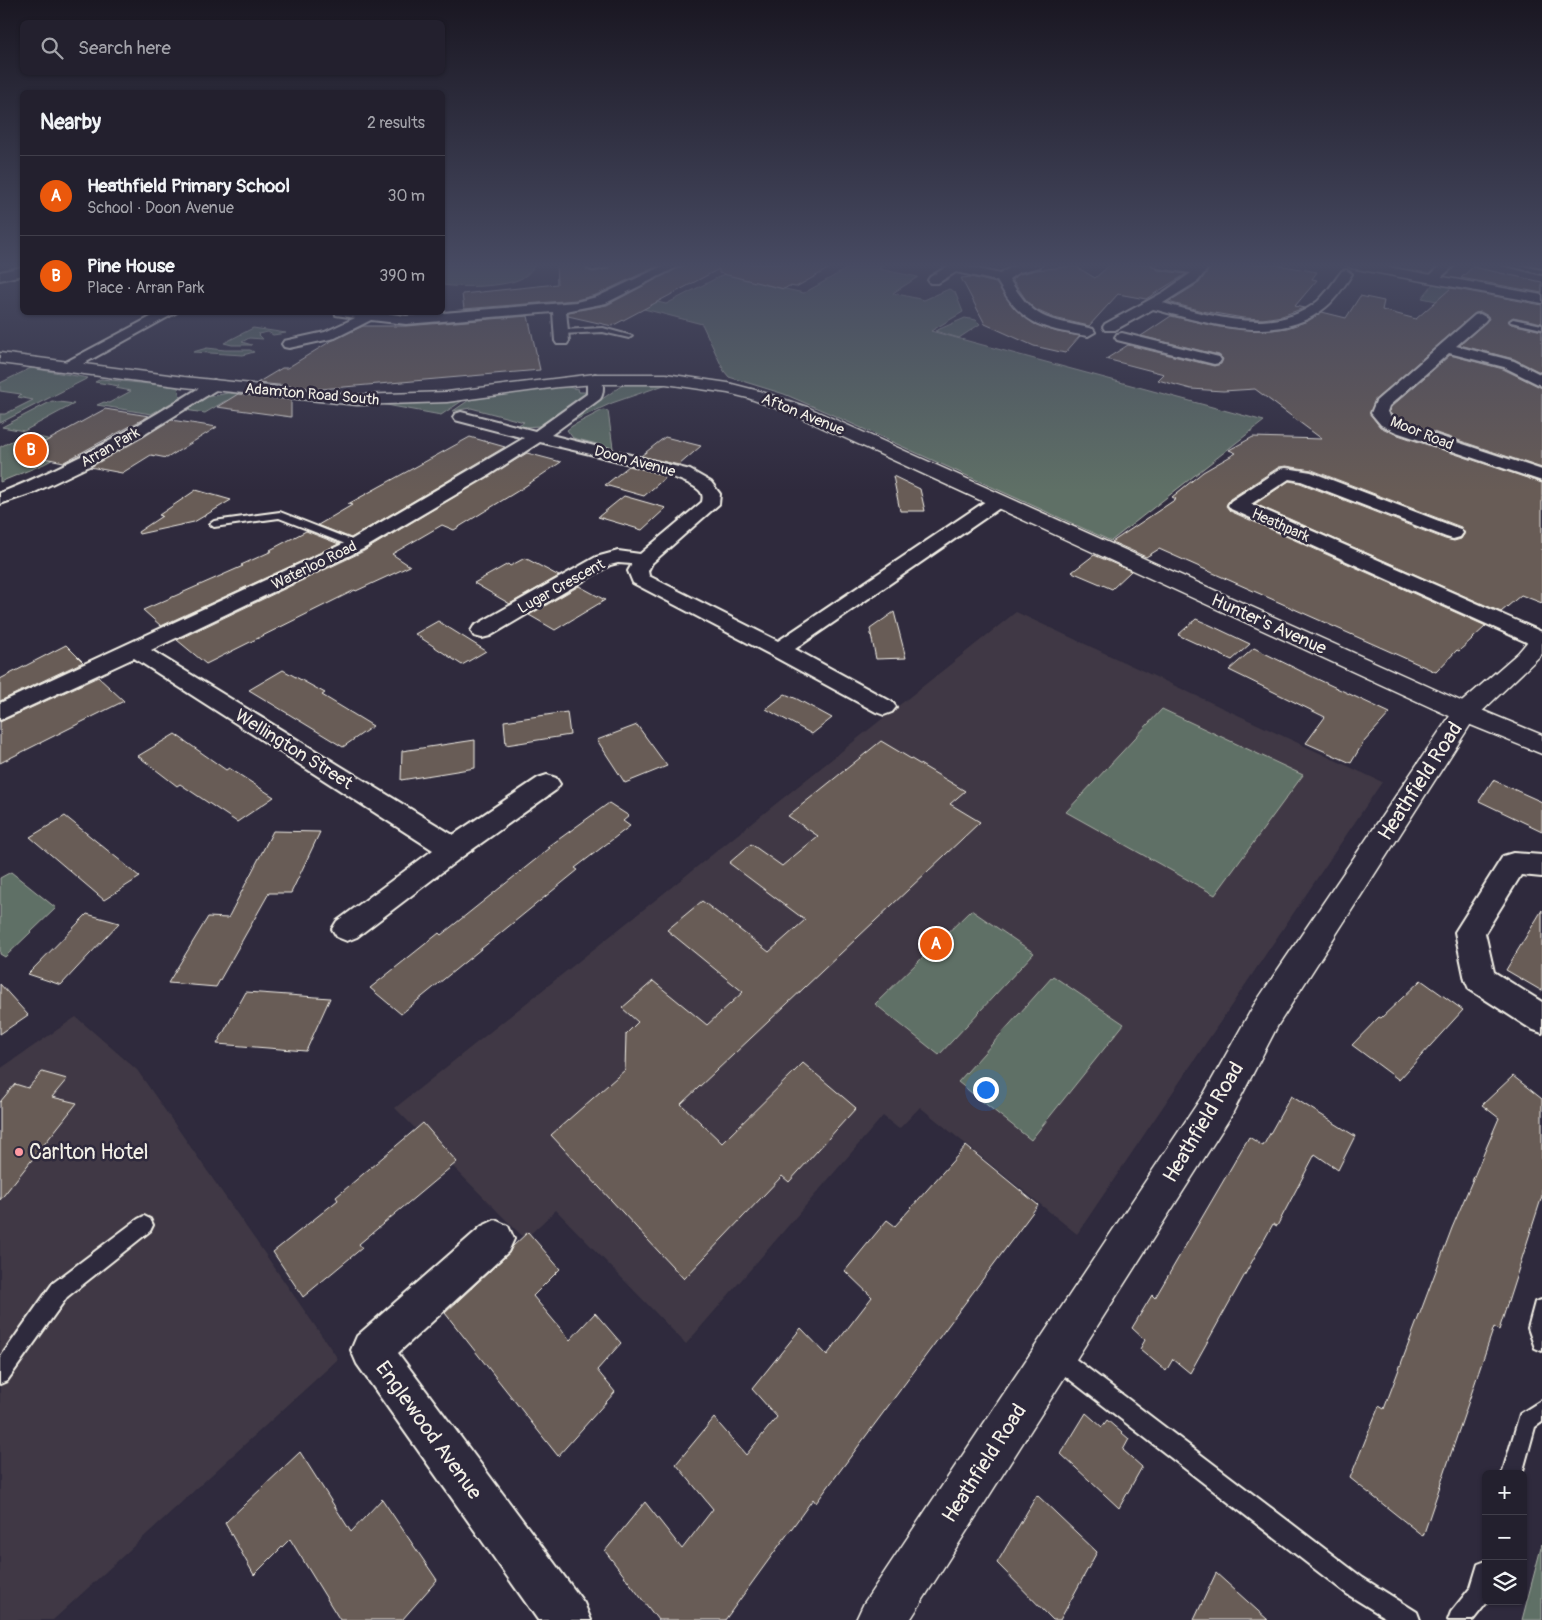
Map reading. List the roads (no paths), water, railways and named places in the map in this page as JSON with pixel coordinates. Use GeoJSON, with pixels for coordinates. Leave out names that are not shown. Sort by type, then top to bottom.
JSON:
{"type":"FeatureCollection","features":[{"type":"Feature","properties":{"kind":"street"},"geometry":{"type":"LineString","coordinates":[[67,367],[119,340]]}},
{"type":"Feature","properties":{"kind":"street"},"geometry":{"type":"LineString","coordinates":[[289,344],[319,340]]}},
{"type":"Feature","properties":{"kind":"street"},"geometry":{"type":"LineString","coordinates":[[1132,340],[1214,360]]}},
{"type":"Feature","properties":{"kind":"street","name":"Moor Road"},"geometry":{"type":"LineString","coordinates":[[1456,340],[1382,404],[1379,413],[1387,422],[1402,429],[1542,476]]}},
{"type":"Feature","properties":{"kind":"street"},"geometry":{"type":"LineString","coordinates":[[1446,348],[1509,364],[1542,381]]}},
{"type":"Feature","properties":{"kind":"street","name":"Adamton Road South"},"geometry":{"type":"LineString","coordinates":[[1,359],[357,400],[447,397],[595,379]]}},
{"type":"Feature","properties":{"kind":"street","name":"Waterloo Road"},"geometry":{"type":"LineString","coordinates":[[0,712],[356,545],[483,471],[540,435],[595,396],[595,379]]}},
{"type":"Feature","properties":{"kind":"street","name":"Afton Avenue"},"geometry":{"type":"LineString","coordinates":[[595,379],[666,379],[753,394],[801,411],[998,501]]}},
{"type":"Feature","properties":{"kind":"street","name":"Arran Park"},"geometry":{"type":"LineString","coordinates":[[0,499],[33,487],[81,463],[214,385]]}},
{"type":"Feature","properties":{"kind":"street","name":"Doon Avenue"},"geometry":{"type":"LineString","coordinates":[[461,416],[684,474],[713,493],[714,497],[710,504],[644,560]]}},
{"type":"Feature","properties":{"kind":"street","name":"Heathpark"},"geometry":{"type":"LineString","coordinates":[[1453,533],[1305,476],[1286,473],[1237,505],[1542,639]]}},
{"type":"Feature","properties":{"kind":"street"},"geometry":{"type":"LineString","coordinates":[[779,650],[998,501]]}},
{"type":"Feature","properties":{"kind":"street","name":"Hunter's Avenue"},"geometry":{"type":"LineString","coordinates":[[998,501],[1465,713],[1542,745]]}},
{"type":"Feature","properties":{"kind":"street","name":"Lugar Crescent"},"geometry":{"type":"LineString","coordinates":[[482,631],[603,560],[618,557],[644,560]]}},
{"type":"Feature","properties":{"kind":"street"},"geometry":{"type":"LineString","coordinates":[[644,560],[638,571],[640,579],[779,650],[884,707]]}},
{"type":"Feature","properties":{"kind":"street","name":"Heathfield Road"},"geometry":{"type":"LineString","coordinates":[[881,1620],[1218,1104],[1266,1014],[1465,713],[1526,658],[1542,639]]}},
{"type":"Feature","properties":{"kind":"street","name":"Wellington Street"},"geometry":{"type":"LineString","coordinates":[[135,649],[453,849]]}},
{"type":"Feature","properties":{"kind":"street"},"geometry":{"type":"LineString","coordinates":[[347,929],[453,849],[547,784]]}},
{"type":"Feature","properties":{"kind":"street"},"geometry":{"type":"LineString","coordinates":[[1542,866],[1513,864],[1470,932],[1480,980],[1542,1019]]}},
{"type":"Feature","properties":{"kind":"street","name":"Englewood Avenue"},"geometry":{"type":"LineString","coordinates":[[495,1239],[371,1350],[567,1620]]}},
{"type":"Feature","properties":{"kind":"lane"},"geometry":{"type":"LineString","coordinates":[[214,524],[280,515],[356,545]]}},
{"type":"Feature","properties":{"kind":"lane"},"geometry":{"type":"LineString","coordinates":[[0,1374],[60,1290],[144,1225]]}},
{"type":"Feature","properties":{"kind":"lane"},"geometry":{"type":"LineString","coordinates":[[1542,1309],[1537,1328],[1542,1341]]}},
{"type":"Feature","properties":{"kind":"lane"},"geometry":{"type":"LineString","coordinates":[[1054,1355],[1355,1586],[1409,1620]]}},
{"type":"Feature","properties":{"kind":"lane"},"geometry":{"type":"LineString","coordinates":[[1513,1470],[1527,1421],[1542,1410]]}},
{"type":"Feature","properties":{"kind":"lane"},"geometry":{"type":"LineString","coordinates":[[1459,1620],[1480,1593],[1482,1586]]}},
{"type":"Feature","properties":{"kind":"place","name":"Pine House"},"geometry":{"type":"Point","coordinates":[31,450]}},
{"type":"Feature","properties":{"kind":"place","name":"Heathfield Primary School"},"geometry":{"type":"Point","coordinates":[936,944]}},
{"type":"Feature","properties":{"kind":"place","name":"Carlton Hotel"},"geometry":{"type":"Point","coordinates":[19,1152]}}]}
